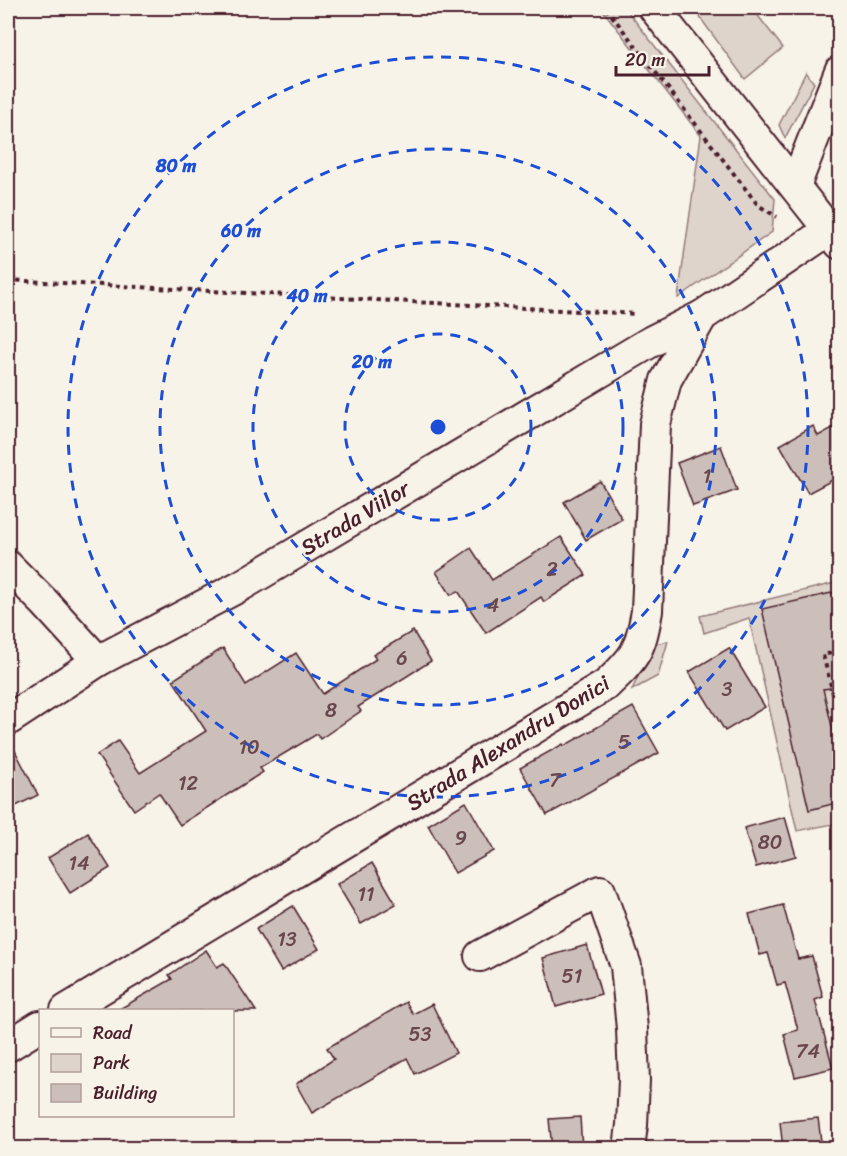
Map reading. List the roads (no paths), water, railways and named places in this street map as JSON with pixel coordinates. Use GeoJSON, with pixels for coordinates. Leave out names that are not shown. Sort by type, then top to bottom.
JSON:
{"type":"FeatureCollection","features":[{"type":"Feature","properties":{"kind":"street"},"geometry":{"type":"LineString","coordinates":[[654,8],[795,186],[827,238]]}},
{"type":"Feature","properties":{"kind":"street"},"geometry":{"type":"LineString","coordinates":[[795,186],[840,71]]}},
{"type":"Feature","properties":{"kind":"street","name":"Strada Alexandru Donici"},"geometry":{"type":"LineString","coordinates":[[69,1009],[606,685],[630,663],[642,641],[648,611],[655,424],[666,380],[702,316],[827,238]]}},
{"type":"Feature","properties":{"kind":"street","name":"Strada Viilor"},"geometry":{"type":"LineString","coordinates":[[8,720],[98,662],[242,585],[652,341],[702,316]]}},
{"type":"Feature","properties":{"kind":"street"},"geometry":{"type":"LineString","coordinates":[[8,566],[98,662]]}},
{"type":"Feature","properties":{"kind":"street"},"geometry":{"type":"LineString","coordinates":[[480,956],[600,891],[626,966],[634,1080],[629,1149]]}},
{"type":"Feature","properties":{"kind":"street"},"geometry":{"type":"LineString","coordinates":[[8,1046],[39,1027]]}}]}
